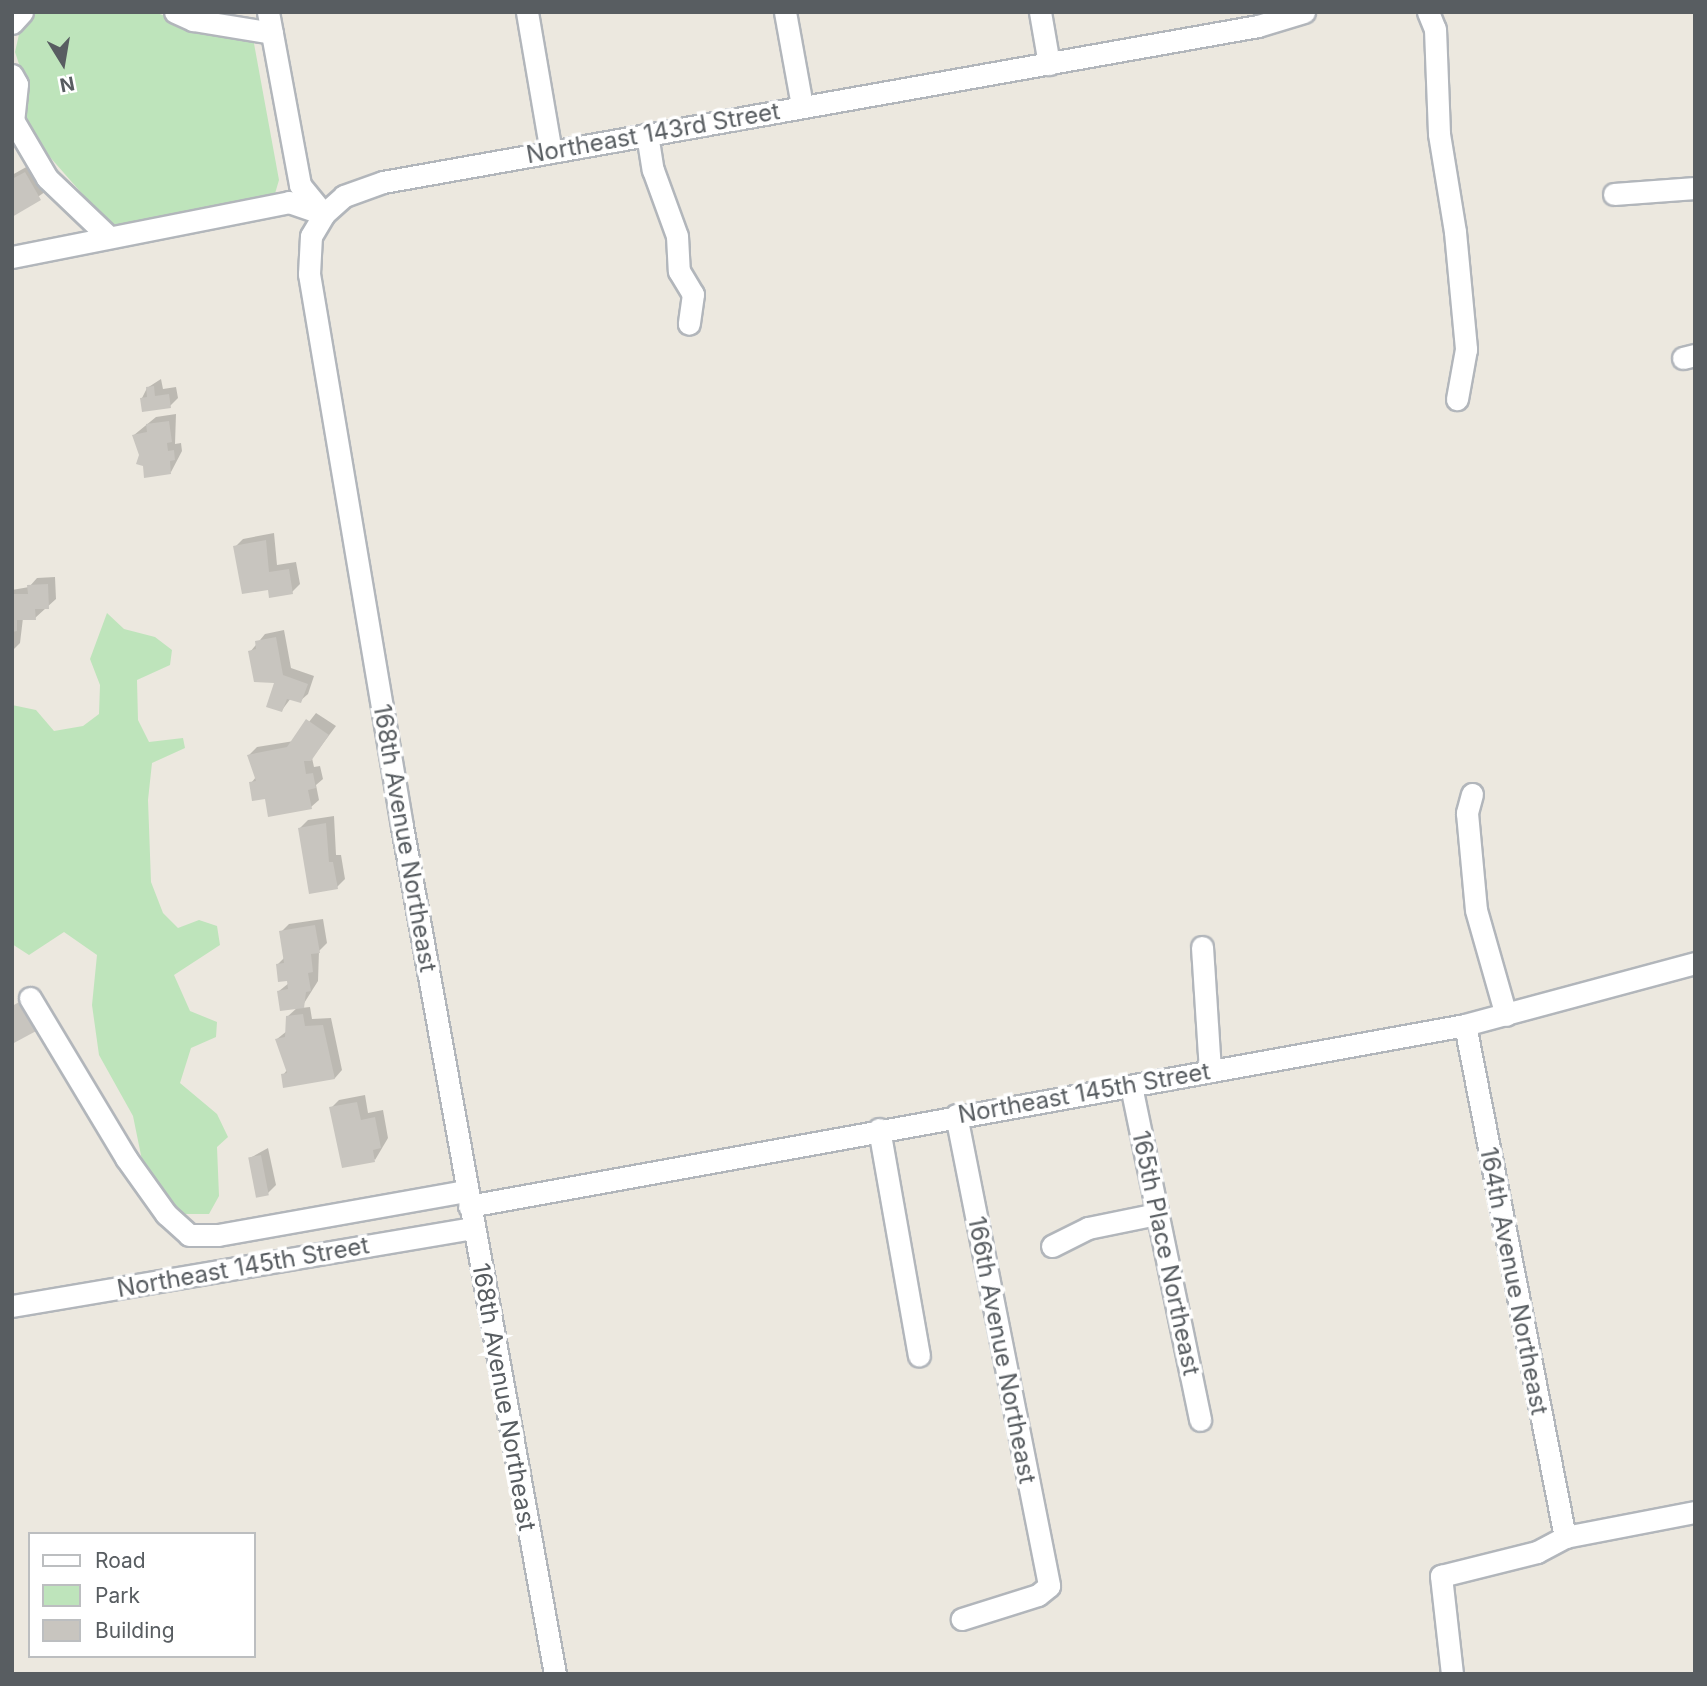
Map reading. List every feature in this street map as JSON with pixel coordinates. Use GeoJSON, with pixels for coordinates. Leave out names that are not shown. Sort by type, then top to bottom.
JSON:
{"type":"FeatureCollection","features":[{"type":"Feature","properties":{"kind":"street"},"geometry":{"type":"LineString","coordinates":[[12,23],[22,12]]}},
{"type":"Feature","properties":{"kind":"street"},"geometry":{"type":"LineString","coordinates":[[175,12],[192,20],[270,23],[300,185],[324,214]]}},
{"type":"Feature","properties":{"kind":"street"},"geometry":{"type":"LineString","coordinates":[[527,12],[551,152]]}},
{"type":"Feature","properties":{"kind":"street"},"geometry":{"type":"LineString","coordinates":[[785,12],[802,106]]}},
{"type":"Feature","properties":{"kind":"street"},"geometry":{"type":"LineString","coordinates":[[1040,12],[1049,64]]}},
{"type":"Feature","properties":{"kind":"street","name":"Northeast 143rd Street"},"geometry":{"type":"LineString","coordinates":[[324,214],[344,196],[383,182],[1258,26],[1304,12]]}},
{"type":"Feature","properties":{"kind":"street"},"geometry":{"type":"LineString","coordinates":[[1428,12],[1435,29],[1438,134],[1455,232],[1466,349],[1457,399]]}},
{"type":"Feature","properties":{"kind":"street"},"geometry":{"type":"LineString","coordinates":[[12,75],[17,84],[13,120],[47,178],[109,237]]}},
{"type":"Feature","properties":{"kind":"street"},"geometry":{"type":"LineString","coordinates":[[647,134],[653,170],[677,236],[679,271],[693,294],[689,324]]}},
{"type":"Feature","properties":{"kind":"street"},"geometry":{"type":"LineString","coordinates":[[1614,194],[1695,188]]}},
{"type":"Feature","properties":{"kind":"street"},"geometry":{"type":"LineString","coordinates":[[12,257],[289,202],[324,214]]}},
{"type":"Feature","properties":{"kind":"street","name":"168th Avenue Northeast"},"geometry":{"type":"LineString","coordinates":[[324,214],[311,236],[309,274],[467,1199],[555,1674]]}},
{"type":"Feature","properties":{"kind":"street"},"geometry":{"type":"LineString","coordinates":[[1472,794],[1467,813],[1476,910],[1506,1015]]}},
{"type":"Feature","properties":{"kind":"street"},"geometry":{"type":"LineString","coordinates":[[1202,947],[1210,1071]]}},
{"type":"Feature","properties":{"kind":"street","name":"Northeast 145th Street"},"geometry":{"type":"LineString","coordinates":[[30,998],[126,1158],[166,1214],[189,1235],[218,1235],[467,1199],[1131,1086],[1465,1025],[1695,963]]}},
{"type":"Feature","properties":{"kind":"street","name":"164th Avenue Northeast"},"geometry":{"type":"LineString","coordinates":[[1465,1025],[1565,1537]]}},
{"type":"Feature","properties":{"kind":"street","name":"165th Place Northeast"},"geometry":{"type":"LineString","coordinates":[[1131,1086],[1200,1420]]}},
{"type":"Feature","properties":{"kind":"street","name":"166th Avenue Northeast"},"geometry":{"type":"LineString","coordinates":[[956,1115],[1049,1586],[1038,1595],[962,1619]]}},
{"type":"Feature","properties":{"kind":"street"},"geometry":{"type":"LineString","coordinates":[[878,1129],[919,1356]]}},
{"type":"Feature","properties":{"kind":"street"},"geometry":{"type":"LineString","coordinates":[[1052,1246],[1088,1228],[1157,1214]]}},
{"type":"Feature","properties":{"kind":"street","name":"Northeast 145th Street"},"geometry":{"type":"LineString","coordinates":[[12,1306],[473,1228]]}},
{"type":"Feature","properties":{"kind":"street"},"geometry":{"type":"LineString","coordinates":[[1452,1674],[1441,1576],[1537,1552],[1565,1537],[1695,1512]]}},
{"type":"Feature","properties":{"kind":"green space"},"geometry":{"type":"Polygon","coordinates":[[[37,12],[154,12],[216,34],[253,38],[279,180],[274,197],[114,230],[49,156],[21,112],[24,79],[15,52],[20,30],[37,12]]]}},
{"type":"Feature","properties":{"kind":"green space"},"geometry":{"type":"Polygon","coordinates":[[[107,613],[124,629],[155,637],[172,650],[170,665],[137,680],[138,720],[149,742],[183,738],[185,748],[152,763],[148,800],[151,882],[163,913],[178,928],[199,920],[217,926],[220,945],[174,975],[190,1011],[217,1022],[216,1037],[191,1048],[180,1083],[217,1114],[228,1137],[217,1147],[219,1196],[209,1214],[182,1214],[144,1170],[133,1116],[99,1055],[92,1005],[97,955],[64,932],[29,955],[12,944],[12,705],[36,710],[54,731],[83,726],[99,714],[100,685],[90,659],[107,613]]]}},
{"type":"Feature","properties":{"kind":"building"},"geometry":{"type":"Polygon","coordinates":[[[25,172],[41,200],[12,217],[12,179],[25,172]]]}},
{"type":"Feature","properties":{"kind":"building"},"geometry":{"type":"Polygon","coordinates":[[[154,386],[155,396],[169,394],[171,408],[142,412],[140,398],[147,397],[146,387],[154,386]]]}},
{"type":"Feature","properties":{"kind":"building"},"geometry":{"type":"Polygon","coordinates":[[[169,421],[172,442],[167,443],[168,451],[174,450],[175,460],[170,461],[171,474],[144,478],[143,466],[136,464],[139,455],[132,435],[147,432],[146,424],[169,421]]]}},
{"type":"Feature","properties":{"kind":"building"},"geometry":{"type":"Polygon","coordinates":[[[266,540],[269,572],[289,569],[293,594],[269,598],[268,590],[242,594],[233,546],[266,540]]]}},
{"type":"Feature","properties":{"kind":"building"},"geometry":{"type":"Polygon","coordinates":[[[48,584],[49,609],[35,609],[36,620],[17,620],[17,631],[12,632],[12,594],[28,594],[27,585],[48,584]]]}},
{"type":"Feature","properties":{"kind":"building"},"geometry":{"type":"Polygon","coordinates":[[[276,637],[283,675],[308,684],[301,703],[287,699],[282,712],[266,707],[274,683],[254,682],[248,651],[256,649],[255,641],[276,637]]]}},
{"type":"Feature","properties":{"kind":"building"},"geometry":{"type":"Polygon","coordinates":[[[306,719],[329,735],[311,761],[304,761],[306,774],[313,773],[316,788],[308,790],[312,809],[268,817],[265,799],[252,801],[249,782],[256,781],[247,755],[287,747],[306,719]]]}},
{"type":"Feature","properties":{"kind":"building"},"geometry":{"type":"Polygon","coordinates":[[[326,823],[329,862],[333,862],[338,889],[309,894],[298,828],[326,823]]]}},
{"type":"Feature","properties":{"kind":"building"},"geometry":{"type":"Polygon","coordinates":[[[315,925],[320,953],[311,954],[313,972],[308,973],[311,991],[306,992],[304,1008],[280,1011],[277,991],[288,989],[287,981],[278,982],[276,964],[284,963],[279,931],[315,925]]]}},
{"type":"Feature","properties":{"kind":"building"},"geometry":{"type":"Polygon","coordinates":[[[23,1000],[38,1030],[12,1044],[12,1006],[23,1000]]]}},
{"type":"Feature","properties":{"kind":"building"},"geometry":{"type":"Polygon","coordinates":[[[303,1014],[305,1026],[323,1025],[335,1079],[283,1088],[281,1074],[287,1073],[275,1039],[285,1037],[286,1016],[303,1014]]]}},
{"type":"Feature","properties":{"kind":"building"},"geometry":{"type":"Polygon","coordinates":[[[357,1102],[361,1120],[375,1117],[381,1148],[373,1150],[375,1162],[342,1168],[329,1107],[357,1102]]]}},
{"type":"Feature","properties":{"kind":"building"},"geometry":{"type":"Polygon","coordinates":[[[261,1155],[269,1195],[256,1198],[248,1157],[261,1155]]]}}]}
